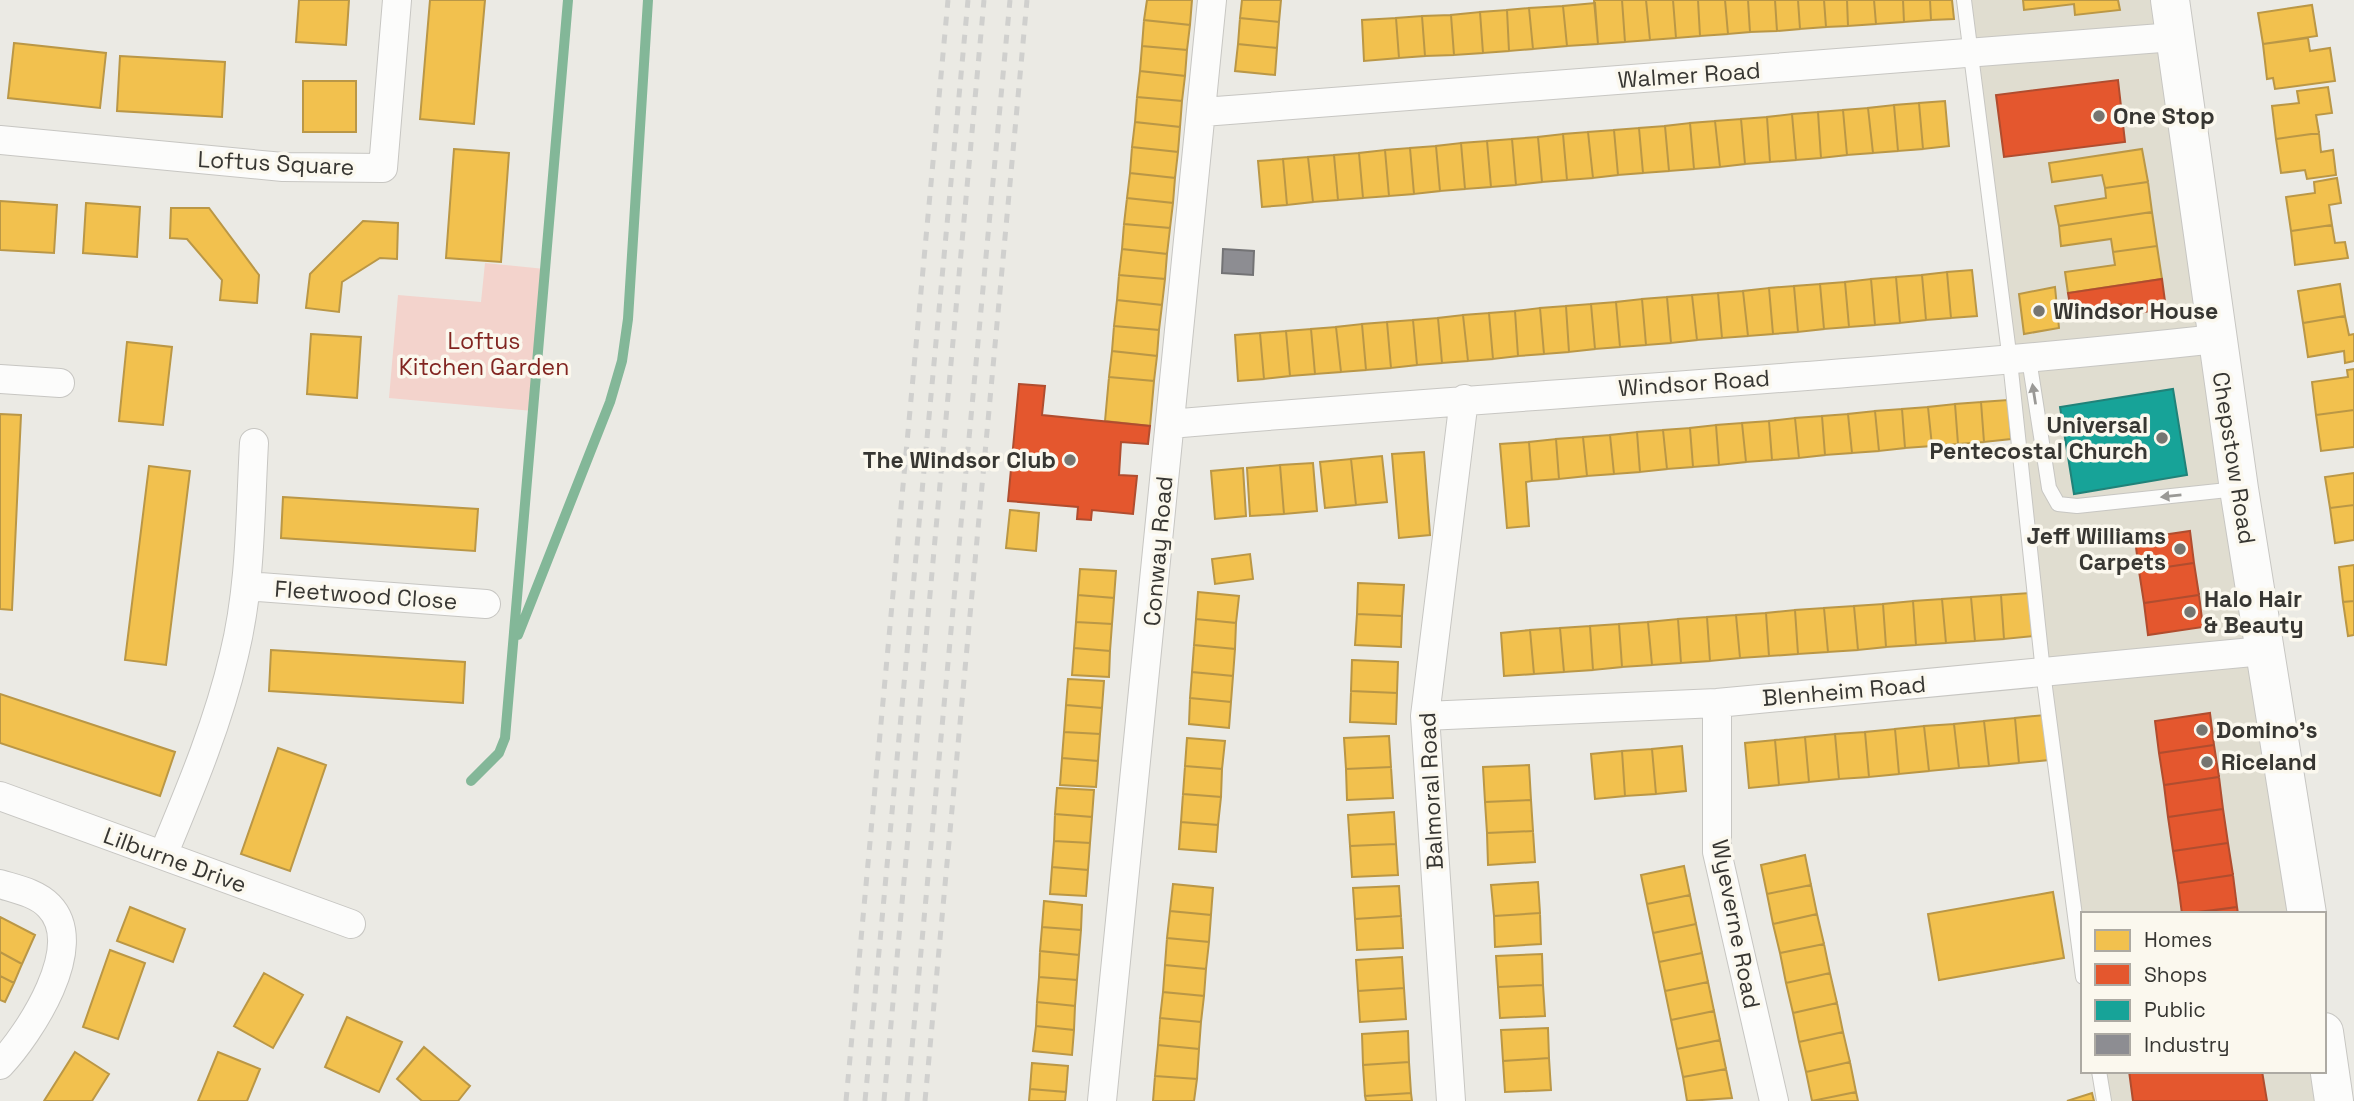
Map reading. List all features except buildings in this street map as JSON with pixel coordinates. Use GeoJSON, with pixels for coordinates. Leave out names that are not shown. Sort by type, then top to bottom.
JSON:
{"type":"FeatureCollection","features":[{"type":"Feature","properties":{"kind":"main road","name":"Chepstow Road"},"geometry":{"type":"LineString","coordinates":[[2172,18],[2216,339],[2263,651],[2308,912]]}},
{"type":"Feature","properties":{"kind":"main road"},"geometry":{"type":"LineString","coordinates":[[2326,1046],[2334,1101]]}},
{"type":"Feature","properties":{"kind":"street","name":"Loftus Square"},"geometry":{"type":"LineString","coordinates":[[0,140],[283,167],[383,168],[397,0]]}},
{"type":"Feature","properties":{"kind":"street","name":"Conway Road"},"geometry":{"type":"LineString","coordinates":[[1102,1101],[1203,112],[1212,0]]}},
{"type":"Feature","properties":{"kind":"street","name":"Walmer Road"},"geometry":{"type":"LineString","coordinates":[[1203,112],[1971,54],[2172,18]]}},
{"type":"Feature","properties":{"kind":"street","name":"Windsor Road"},"geometry":{"type":"LineString","coordinates":[[1170,424],[1464,399],[2019,360],[2216,339]]}},
{"type":"Feature","properties":{"kind":"street"},"geometry":{"type":"LineString","coordinates":[[0,379],[60,383]]}},
{"type":"Feature","properties":{"kind":"street","name":"Balmoral Road"},"geometry":{"type":"LineString","coordinates":[[1451,1101],[1424,716],[1464,399]]}},
{"type":"Feature","properties":{"kind":"street","name":"Fleetwood Close"},"geometry":{"type":"LineString","coordinates":[[163,855],[220,708],[235,652],[246,586],[254,443]]}},
{"type":"Feature","properties":{"kind":"street","name":"Fleetwood Close"},"geometry":{"type":"LineString","coordinates":[[246,586],[486,604]]}},
{"type":"Feature","properties":{"kind":"street","name":"Blenheim Road"},"geometry":{"type":"LineString","coordinates":[[1424,716],[1717,703],[2263,651]]}},
{"type":"Feature","properties":{"kind":"street","name":"Wyeverne Road"},"geometry":{"type":"LineString","coordinates":[[1717,703],[1717,852],[1774,1101]]}},
{"type":"Feature","properties":{"kind":"street","name":"Lilburne Drive"},"geometry":{"type":"LineString","coordinates":[[0,796],[351,924]]}},
{"type":"Feature","properties":{"kind":"street"},"geometry":{"type":"LineString","coordinates":[[0,884],[35,896],[49,905],[62,933],[62,949],[41,1005],[0,1065]]}},
{"type":"Feature","properties":{"kind":"lane"},"geometry":{"type":"LineString","coordinates":[[1964,0],[2019,360],[2049,488],[2058,504],[2077,506],[2239,489]]}},
{"type":"Feature","properties":{"kind":"lane"},"geometry":{"type":"LineString","coordinates":[[2019,360],[2043,672],[2081,962]]}},
{"type":"Feature","properties":{"kind":"lane"},"geometry":{"type":"LineString","coordinates":[[2099,1073],[2104,1101]]}},
{"type":"Feature","properties":{"kind":"shaded area"},"geometry":{"type":"Polygon","coordinates":[[[1964,0],[2170,0],[2307,912],[2081,912],[2081,961],[1964,0]]]}},
{"type":"Feature","properties":{"kind":"shaded area"},"geometry":{"type":"Polygon","coordinates":[[[2099,1073],[2325,1073],[2334,1101],[2104,1101],[2099,1073]]]}},
{"type":"Feature","properties":{"kind":"green space","name":"Loftus Kitchen Garden"},"geometry":{"type":"Polygon","coordinates":[[[485,263],[545,269],[533,411],[389,398],[398,295],[481,302],[485,263]]]}},
{"type":"Feature","properties":{"kind":"waterway"},"geometry":{"type":"LineString","coordinates":[[471,781],[499,753],[505,738],[568,0]]}},
{"type":"Feature","properties":{"kind":"waterway"},"geometry":{"type":"LineString","coordinates":[[518,635],[610,402],[622,361],[628,319],[648,0]]}},
{"type":"Feature","properties":{"kind":"railway"},"geometry":{"type":"LineString","coordinates":[[846,1101],[948,0]]}},
{"type":"Feature","properties":{"kind":"railway"},"geometry":{"type":"LineString","coordinates":[[865,1101],[968,0]]}},
{"type":"Feature","properties":{"kind":"railway"},"geometry":{"type":"LineString","coordinates":[[884,1101],[984,0]]}},
{"type":"Feature","properties":{"kind":"railway"},"geometry":{"type":"LineString","coordinates":[[907,1101],[1010,0]]}},
{"type":"Feature","properties":{"kind":"railway"},"geometry":{"type":"LineString","coordinates":[[925,1101],[1027,0]]}},
{"type":"Feature","properties":{"kind":"place","name":"One Stop"},"geometry":{"type":"Point","coordinates":[2099,116]}},
{"type":"Feature","properties":{"kind":"place","name":"Windsor House"},"geometry":{"type":"Point","coordinates":[2039,311]}},
{"type":"Feature","properties":{"kind":"place","name":"Universal Pentecostal Church"},"geometry":{"type":"Point","coordinates":[2162,438]}},
{"type":"Feature","properties":{"kind":"place","name":"The Windsor Club"},"geometry":{"type":"Point","coordinates":[1070,460]}},
{"type":"Feature","properties":{"kind":"place","name":"Jeff Williams Carpets"},"geometry":{"type":"Point","coordinates":[2180,549]}},
{"type":"Feature","properties":{"kind":"place","name":"Halo Hair & Beauty"},"geometry":{"type":"Point","coordinates":[2190,612]}},
{"type":"Feature","properties":{"kind":"place","name":"Domino's"},"geometry":{"type":"Point","coordinates":[2202,730]}},
{"type":"Feature","properties":{"kind":"place","name":"Riceland"},"geometry":{"type":"Point","coordinates":[2207,762]}}]}
